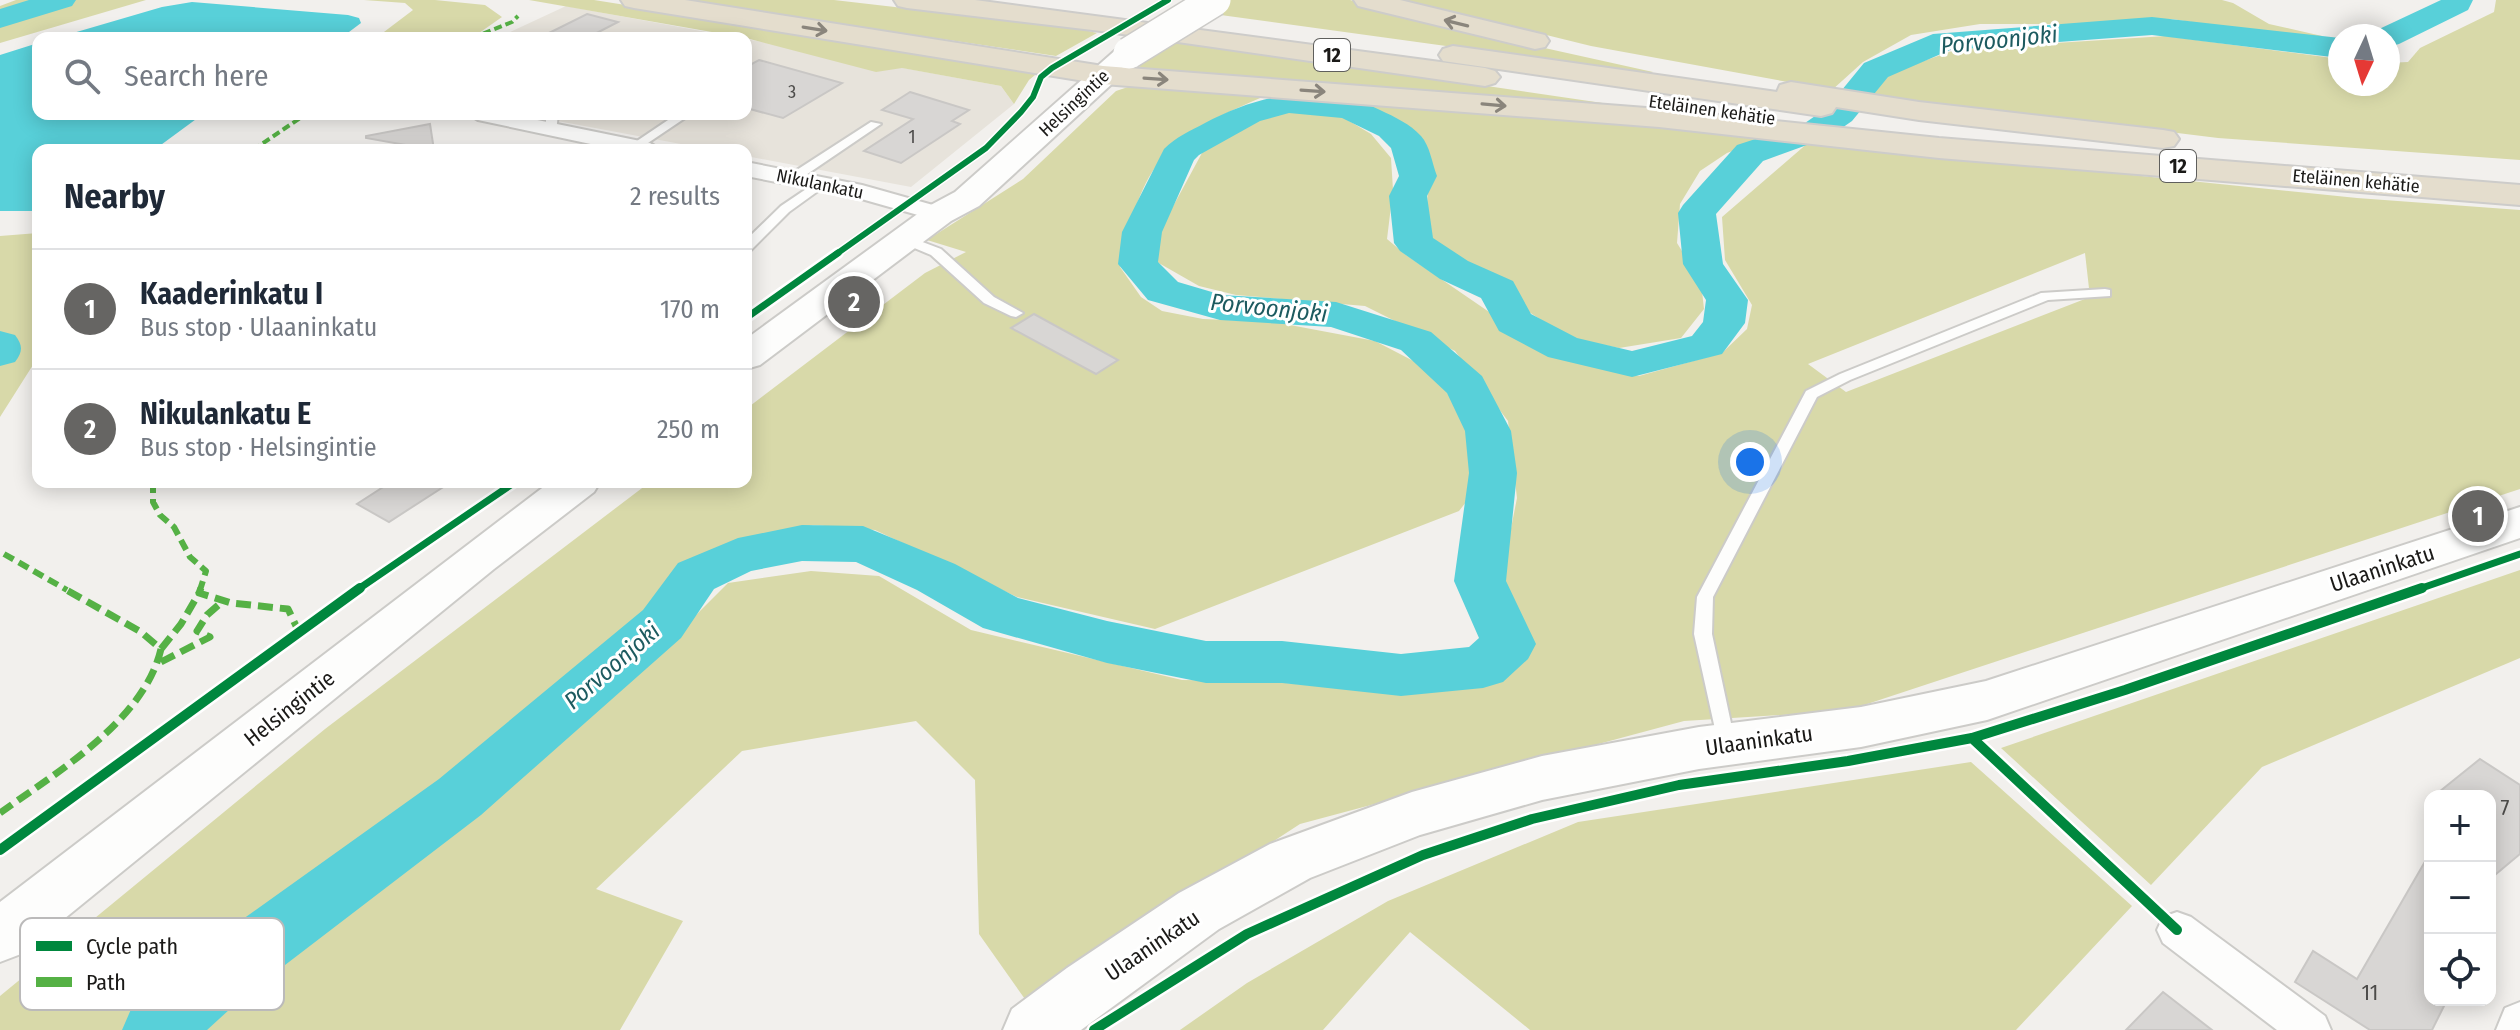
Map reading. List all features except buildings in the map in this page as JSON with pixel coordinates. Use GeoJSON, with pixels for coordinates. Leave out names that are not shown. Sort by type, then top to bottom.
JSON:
{"type":"FeatureCollection","features":[{"type":"Feature","properties":{"kind":"highway"},"geometry":{"type":"LineString","coordinates":[[634,0],[1104,62],[1236,85],[1416,99],[1763,108],[1906,127]]}},
{"type":"Feature","properties":{"kind":"highway","name":"Eteläinen kehätie"},"geometry":{"type":"LineString","coordinates":[[907,0],[1763,108]]}},
{"type":"Feature","properties":{"kind":"highway","name":"Eteläinen kehätie"},"geometry":{"type":"LineString","coordinates":[[1038,0],[1763,108]]}},
{"type":"Feature","properties":{"kind":"highway"},"geometry":{"type":"LineString","coordinates":[[1367,0],[1600,56],[1763,108],[1906,127],[2446,180],[2520,195]]}},
{"type":"Feature","properties":{"kind":"highway","name":"Eteläinen kehätie"},"geometry":{"type":"LineString","coordinates":[[2446,180],[2520,175]]}},
{"type":"Feature","properties":{"kind":"main road","name":"Helsingintie"},"geometry":{"type":"LineString","coordinates":[[752,353],[939,214],[1104,62],[1184,0]]}},
{"type":"Feature","properties":{"kind":"main road","name":"Helsingintie"},"geometry":{"type":"LineString","coordinates":[[1104,62],[1215,0]]}},
{"type":"Feature","properties":{"kind":"main road","name":"Helsingintie"},"geometry":{"type":"LineString","coordinates":[[23,918],[571,488]]}},
{"type":"Feature","properties":{"kind":"main road","name":"Ulaaninkatu"},"geometry":{"type":"LineString","coordinates":[[1034,1030],[1088,988],[1199,911],[1290,861],[1412,815],[1542,778],[1727,745],[1861,727],[1987,700],[2520,522]]}},
{"type":"Feature","properties":{"kind":"main road","name":"Helsingintie"},"geometry":{"type":"LineString","coordinates":[[0,936],[20,920]]}},
{"type":"Feature","properties":{"kind":"street"},"geometry":{"type":"LineString","coordinates":[[552,122],[628,144]]}},
{"type":"Feature","properties":{"kind":"street","name":"Nikulankatu"},"geometry":{"type":"LineString","coordinates":[[752,170],[821,183],[939,214]]}},
{"type":"Feature","properties":{"kind":"street"},"geometry":{"type":"LineString","coordinates":[[2177,930],[2310,1030]]}},
{"type":"Feature","properties":{"kind":"street"},"geometry":{"type":"LineString","coordinates":[[2517,1030],[2520,1022]]}},
{"type":"Feature","properties":{"kind":"lane"},"geometry":{"type":"LineString","coordinates":[[647,144],[677,120]]}},
{"type":"Feature","properties":{"kind":"lane"},"geometry":{"type":"LineString","coordinates":[[793,178],[875,124]]}},
{"type":"Feature","properties":{"kind":"lane"},"geometry":{"type":"LineString","coordinates":[[752,241],[785,209],[821,183]]}},
{"type":"Feature","properties":{"kind":"lane"},"geometry":{"type":"LineString","coordinates":[[904,239],[936,252],[989,300],[1016,313]]}},
{"type":"Feature","properties":{"kind":"lane"},"geometry":{"type":"LineString","coordinates":[[1727,745],[1703,634],[1705,597],[1811,394],[1845,377],[2046,296],[2105,293]]}},
{"type":"Feature","properties":{"kind":"shaded area"},"geometry":{"type":"Polygon","coordinates":[[[566,6],[707,32],[510,32],[566,6]]]}},
{"type":"Feature","properties":{"kind":"shaded area"},"geometry":{"type":"Polygon","coordinates":[[[752,40],[1001,86],[1014,104],[911,187],[752,157],[752,144],[681,144],[552,120],[752,120],[752,40]]]}},
{"type":"Feature","properties":{"kind":"green space"},"geometry":{"type":"Polygon","coordinates":[[[16,0],[146,0],[0,43],[0,6],[16,0]]]}},
{"type":"Feature","properties":{"kind":"green space"},"geometry":{"type":"Polygon","coordinates":[[[364,0],[435,0],[485,5],[502,17],[481,32],[384,32],[413,10],[405,3],[364,0]]]}},
{"type":"Feature","properties":{"kind":"green space"},"geometry":{"type":"Polygon","coordinates":[[[529,0],[594,0],[1040,71],[1029,80],[1014,104],[1001,86],[902,68],[876,72],[752,40],[752,32],[712,32],[529,0]]]}},
{"type":"Feature","properties":{"kind":"green space"},"geometry":{"type":"Polygon","coordinates":[[[678,0],[834,0],[1097,33],[1056,56],[678,0]]]}},
{"type":"Feature","properties":{"kind":"green space"},"geometry":{"type":"Polygon","coordinates":[[[1229,0],[1350,0],[1653,72],[1649,74],[1206,13],[1229,0]]]}},
{"type":"Feature","properties":{"kind":"green space"},"geometry":{"type":"Polygon","coordinates":[[[1405,0],[2222,0],[2269,24],[2322,36],[2301,39],[2172,19],[2076,24],[1980,24],[1911,35],[1863,62],[1832,90],[1591,46],[1405,0]]]}},
{"type":"Feature","properties":{"kind":"green space"},"geometry":{"type":"Polygon","coordinates":[[[2496,0],[2520,0],[2520,160],[2218,138],[1870,95],[1892,72],[1958,49],[2166,36],[2328,57],[2328,96],[2400,96],[2400,62],[2408,62],[2420,48],[2494,12],[2496,0]]]}},
{"type":"Feature","properties":{"kind":"green space"},"geometry":{"type":"Polygon","coordinates":[[[1161,38],[1623,106],[1149,70],[1135,65],[1161,38]]]}},
{"type":"Feature","properties":{"kind":"green space"},"geometry":{"type":"Polygon","coordinates":[[[1131,86],[1168,86],[1267,95],[1204,125],[1164,156],[1139,200],[1120,267],[1141,297],[1162,311],[1203,319],[1274,322],[1375,341],[1425,367],[1463,411],[1477,488],[1459,511],[1155,629],[1017,597],[875,530],[813,525],[730,542],[676,567],[647,617],[272,918],[95,918],[325,729],[642,488],[752,488],[752,404],[925,273],[966,252],[927,240],[1023,179],[1116,91],[1131,86]]]}},
{"type":"Feature","properties":{"kind":"green space"},"geometry":{"type":"Polygon","coordinates":[[[1334,99],[1668,127],[1765,139],[1727,153],[1700,171],[1680,204],[1677,243],[1701,282],[1704,309],[1681,338],[1619,348],[1569,338],[1523,308],[1510,282],[1435,247],[1426,231],[1429,161],[1408,136],[1388,120],[1365,108],[1334,99]]]}},
{"type":"Feature","properties":{"kind":"green space"},"geometry":{"type":"Polygon","coordinates":[[[1293,112],[1341,116],[1371,134],[1391,158],[1393,190],[1387,239],[1555,357],[1639,376],[1722,353],[1747,329],[1752,305],[1725,260],[1722,217],[1809,142],[2357,198],[2520,210],[2520,489],[1846,711],[1684,721],[1300,824],[1027,1002],[979,934],[975,780],[916,721],[742,751],[596,889],[683,921],[620,1030],[192,1030],[215,1010],[284,1010],[284,956],[481,808],[688,623],[728,583],[811,571],[879,576],[971,630],[1182,680],[1264,681],[1399,694],[1503,681],[1532,641],[1502,574],[1517,498],[1508,421],[1455,351],[1365,306],[1236,295],[1199,286],[1157,262],[1157,236],[1209,140],[1256,118],[1293,112]],[[2085,253],[1808,364],[1846,392],[2090,297],[2085,253]]]}},
{"type":"Feature","properties":{"kind":"green space"},"geometry":{"type":"Polygon","coordinates":[[[32,233],[32,366],[0,417],[0,236],[32,233]]]}},
{"type":"Feature","properties":{"kind":"green space"},"geometry":{"type":"Polygon","coordinates":[[[2520,570],[2520,658],[2262,767],[2151,885],[2001,748],[2520,570]]]}},
{"type":"Feature","properties":{"kind":"green space"},"geometry":{"type":"Polygon","coordinates":[[[1971,762],[2132,906],[2016,1030],[1530,1030],[1410,932],[1323,1030],[1180,1030],[1247,983],[1388,901],[1578,822],[1971,762]]]}},
{"type":"Feature","properties":{"kind":"green space"},"geometry":{"type":"Polygon","coordinates":[[[20,980],[20,1010],[157,1010],[132,1030],[0,1030],[0,996],[20,980]]]}},
{"type":"Feature","properties":{"kind":"water"},"geometry":{"type":"Polygon","coordinates":[[[192,2],[348,15],[359,18],[361,23],[349,32],[77,32],[162,7],[192,2]]]}},
{"type":"Feature","properties":{"kind":"water"},"geometry":{"type":"Polygon","coordinates":[[[32,45],[32,120],[195,120],[162,144],[32,144],[32,211],[0,211],[0,55],[32,45]]]}},
{"type":"Feature","properties":{"kind":"waterway","name":"Porvoonjoki"},"geometry":{"type":"LineString","coordinates":[[0,19],[61,0]]}},
{"type":"Feature","properties":{"kind":"waterway","name":"Porvoonjoki"},"geometry":{"type":"LineString","coordinates":[[2400,31],[2457,4],[2458,0]]}},
{"type":"Feature","properties":{"kind":"waterway","name":"Porvoonjoki"},"geometry":{"type":"LineString","coordinates":[[284,927],[460,797],[662,624],[696,576],[738,556],[802,543],[863,544],[936,577],[1002,614],[1107,642],[1206,662],[1282,662],[1401,675],[1483,667],[1509,644],[1480,581],[1493,473],[1488,431],[1466,386],[1416,341],[1336,315],[1220,307],[1163,291],[1138,264],[1142,232],[1177,157],[1186,147],[1248,114],[1288,103],[1314,103],[1351,109],[1391,129],[1408,144],[1418,176],[1408,196],[1414,243],[1454,270],[1498,290],[1514,322],[1563,348],[1632,364],[1707,345],[1724,323],[1727,300],[1703,264],[1697,213],[1750,153],[1817,130],[1840,114],[1876,70],[1944,41],[2152,26],[2328,47]]}},
{"type":"Feature","properties":{"kind":"waterway","name":"Porvoonjoki"},"geometry":{"type":"LineString","coordinates":[[0,344],[0,353]]}},
{"type":"Feature","properties":{"kind":"waterway","name":"Porvoonjoki"},"geometry":{"type":"LineString","coordinates":[[157,1030],[180,1010]]}},
{"type":"Feature","properties":{"kind":"marked path"},"geometry":{"type":"LineString","coordinates":[[487,32],[512,22],[518,16]]}},
{"type":"Feature","properties":{"kind":"marked path"},"geometry":{"type":"LineString","coordinates":[[262,144],[297,120]]}},
{"type":"Feature","properties":{"kind":"marked path"},"geometry":{"type":"LineString","coordinates":[[153,488],[153,502],[160,515],[174,527],[190,557],[206,571],[199,593],[231,603],[288,609],[298,630]]}},
{"type":"Feature","properties":{"kind":"marked path"},"geometry":{"type":"LineString","coordinates":[[0,813],[70,762],[121,717],[156,671],[161,649],[141,632],[4,554]]}},
{"type":"Feature","properties":{"kind":"marked path"},"geometry":{"type":"LineString","coordinates":[[161,649],[181,624],[199,593]]}},
{"type":"Feature","properties":{"kind":"marked path"},"geometry":{"type":"LineString","coordinates":[[161,662],[210,637],[197,631],[207,615],[223,601]]}},
{"type":"Feature","properties":{"kind":"cycle path"},"geometry":{"type":"LineString","coordinates":[[752,314],[986,148],[1021,112],[1033,97],[1041,77],[1052,68],[1168,0]]}},
{"type":"Feature","properties":{"kind":"cycle path"},"geometry":{"type":"LineString","coordinates":[[0,850],[298,630],[506,488]]}},
{"type":"Feature","properties":{"kind":"cycle path"},"geometry":{"type":"LineString","coordinates":[[1094,1030],[1247,934],[1423,855],[1532,819],[1679,785],[1848,761],[1972,738],[2125,690],[2520,554]]}},
{"type":"Feature","properties":{"kind":"cycle path"},"geometry":{"type":"LineString","coordinates":[[1972,738],[2177,930]]}},
{"type":"Feature","properties":{"kind":"place","name":"Nikulankatu E"},"geometry":{"type":"Point","coordinates":[854,302]}},
{"type":"Feature","properties":{"kind":"place","name":"Kaaderinkatu I"},"geometry":{"type":"Point","coordinates":[2478,516]}}]}
